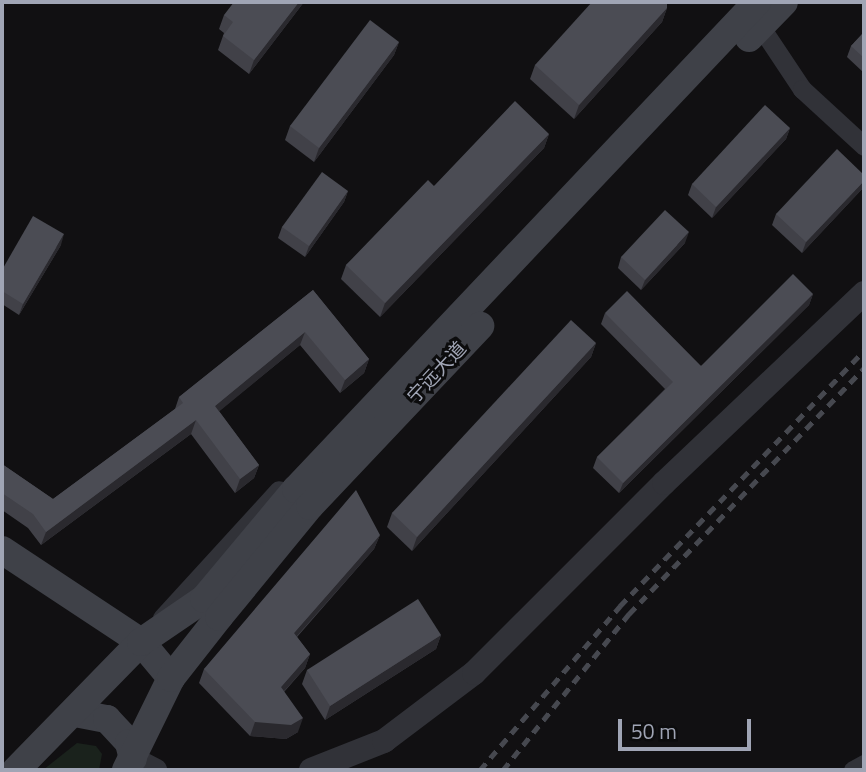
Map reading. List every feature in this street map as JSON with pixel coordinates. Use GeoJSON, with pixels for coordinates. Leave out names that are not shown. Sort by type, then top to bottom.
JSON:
{"type":"FeatureCollection","features":[{"type":"Feature","properties":{"kind":"main road","name":"宁远大道"},"geometry":{"type":"LineString","coordinates":[[16,770],[75,713],[141,642],[204,599],[296,489],[746,9],[784,2]]}},
{"type":"Feature","properties":{"kind":"main road","name":"宁远大道"},"geometry":{"type":"LineString","coordinates":[[138,767],[171,678],[310,506],[746,9]]}},
{"type":"Feature","properties":{"kind":"main road"},"geometry":{"type":"LineString","coordinates":[[2,550],[141,642],[171,678]]}},
{"type":"Feature","properties":{"kind":"main road"},"geometry":{"type":"LineString","coordinates":[[75,713],[107,719],[125,736],[138,767]]}},
{"type":"Feature","properties":{"kind":"street"},"geometry":{"type":"LineString","coordinates":[[746,9],[802,89],[864,146]]}},
{"type":"Feature","properties":{"kind":"street"},"geometry":{"type":"LineString","coordinates":[[311,770],[384,741],[474,673],[664,483],[864,293]]}},
{"type":"Feature","properties":{"kind":"street"},"geometry":{"type":"LineString","coordinates":[[853,770],[864,764]]}},
{"type":"Feature","properties":{"kind":"shaded area"},"geometry":{"type":"Polygon","coordinates":[[[77,743],[96,746],[102,754],[99,770],[43,770],[77,743]]]}},
{"type":"Feature","properties":{"kind":"building"},"geometry":{"type":"Polygon","coordinates":[[[234,2],[299,2],[254,60],[223,36],[233,22],[224,15],[234,2]]]}},
{"type":"Feature","properties":{"kind":"building"},"geometry":{"type":"Polygon","coordinates":[[[592,2],[667,2],[667,8],[579,105],[535,65],[592,2]]]}},
{"type":"Feature","properties":{"kind":"building"},"geometry":{"type":"Polygon","coordinates":[[[370,20],[399,42],[319,148],[290,126],[370,20]]]}},
{"type":"Feature","properties":{"kind":"building"},"geometry":{"type":"Polygon","coordinates":[[[864,32],[864,58],[851,46],[864,32]]]}},
{"type":"Feature","properties":{"kind":"building"},"geometry":{"type":"Polygon","coordinates":[[[515,101],[549,134],[385,303],[346,265],[428,180],[434,186],[515,101]]]}},
{"type":"Feature","properties":{"kind":"building"},"geometry":{"type":"Polygon","coordinates":[[[765,105],[790,128],[716,207],[692,184],[765,105]]]}},
{"type":"Feature","properties":{"kind":"building"},"geometry":{"type":"Polygon","coordinates":[[[837,149],[864,175],[864,181],[806,242],[776,214],[837,149]]]}},
{"type":"Feature","properties":{"kind":"building"},"geometry":{"type":"Polygon","coordinates":[[[322,172],[348,191],[309,246],[282,227],[322,172]]]}},
{"type":"Feature","properties":{"kind":"building"},"geometry":{"type":"Polygon","coordinates":[[[665,210],[689,232],[645,280],[621,257],[665,210]]]}},
{"type":"Feature","properties":{"kind":"building"},"geometry":{"type":"Polygon","coordinates":[[[33,216],[64,234],[23,304],[2,291],[2,270],[33,216]]]}},
{"type":"Feature","properties":{"kind":"building"},"geometry":{"type":"Polygon","coordinates":[[[793,274],[813,294],[623,483],[597,457],[673,382],[605,313],[627,291],[701,366],[793,274]]]}},
{"type":"Feature","properties":{"kind":"building"},"geometry":{"type":"Polygon","coordinates":[[[313,290],[369,359],[345,380],[305,332],[215,406],[259,465],[240,479],[196,420],[46,532],[33,514],[2,493],[2,464],[53,499],[183,403],[179,397],[313,290]]]}},
{"type":"Feature","properties":{"kind":"building"},"geometry":{"type":"Polygon","coordinates":[[[571,320],[596,343],[417,537],[392,513],[571,320]]]}},
{"type":"Feature","properties":{"kind":"building"},"geometry":{"type":"Polygon","coordinates":[[[356,490],[380,535],[294,633],[310,654],[281,687],[303,718],[291,725],[255,722],[204,669],[356,490]]]}},
{"type":"Feature","properties":{"kind":"building"},"geometry":{"type":"Polygon","coordinates":[[[418,599],[441,635],[330,706],[307,670],[418,599]]]}},
{"type":"Feature","properties":{"kind":"railway"},"geometry":{"type":"LineString","coordinates":[[480,770],[620,606],[864,351]]}},
{"type":"Feature","properties":{"kind":"railway"},"geometry":{"type":"LineString","coordinates":[[503,770],[629,614],[864,368]]}}]}
